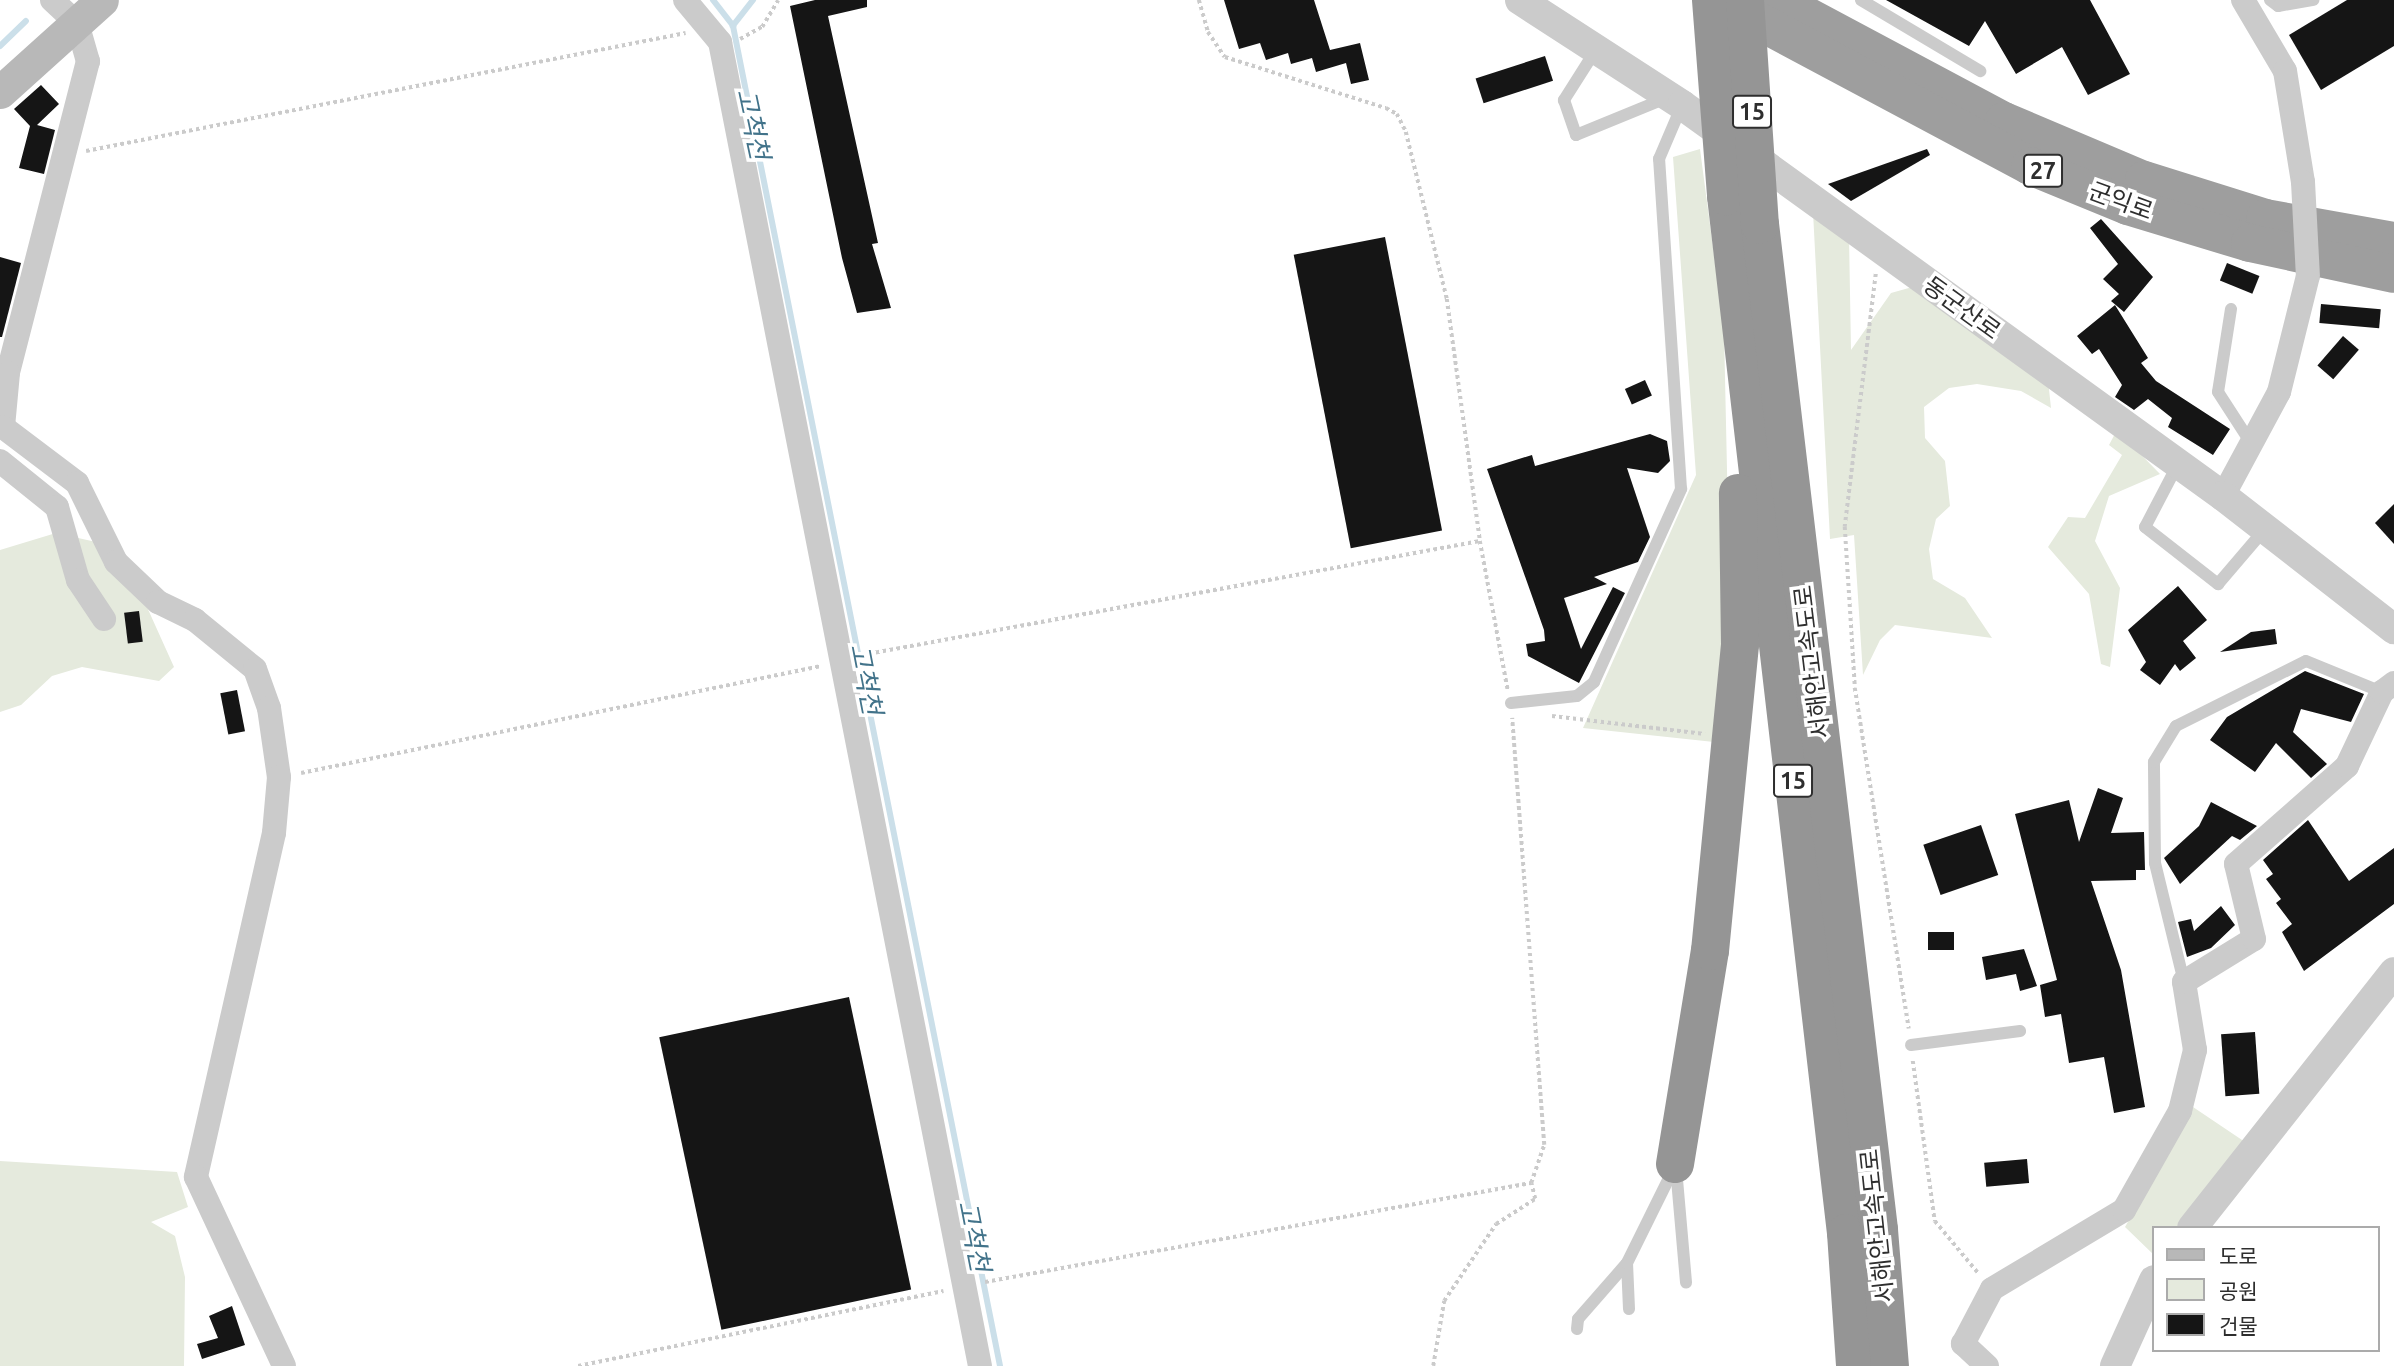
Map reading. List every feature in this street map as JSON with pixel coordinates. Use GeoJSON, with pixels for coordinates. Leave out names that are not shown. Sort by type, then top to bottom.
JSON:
{"type":"FeatureCollection","features":[{"type":"Feature","properties":{"kind":"highway","name":"서해안고속도로"},"geometry":{"type":"LineString","coordinates":[[1711,0],[1726,196],[1846,1233],[1855,1366]]}},
{"type":"Feature","properties":{"kind":"highway","name":"군익로"},"geometry":{"type":"LineString","coordinates":[[1719,0],[2029,166],[2128,206],[2250,243],[2394,274]]}},
{"type":"Feature","properties":{"kind":"highway","name":"서해안고속도로"},"geometry":{"type":"LineString","coordinates":[[1745,0],[1760,224],[1878,1216],[1890,1366]]}},
{"type":"Feature","properties":{"kind":"highway","name":"군익로"},"geometry":{"type":"LineString","coordinates":[[1777,0],[2004,121],[2144,180],[2265,218],[2394,241]]}},
{"type":"Feature","properties":{"kind":"highway"},"geometry":{"type":"LineString","coordinates":[[1675,1164],[1710,951],[1740,644],[1737,291]]}},
{"type":"Feature","properties":{"kind":"main road"},"geometry":{"type":"LineString","coordinates":[[0,92],[102,0]]}},
{"type":"Feature","properties":{"kind":"street"},"geometry":{"type":"LineString","coordinates":[[52,0],[77,23],[88,61],[65,160],[8,373],[3,427],[77,483],[116,562],[158,602],[195,620],[255,669],[269,708],[279,777],[274,833],[196,1177],[284,1366]]}},
{"type":"Feature","properties":{"kind":"street"},"geometry":{"type":"LineString","coordinates":[[685,0],[709,34],[720,42],[845,659],[980,1366]]}},
{"type":"Feature","properties":{"kind":"street","name":"동군산로"},"geometry":{"type":"LineString","coordinates":[[1520,0],[1676,101],[2223,496],[2394,629]]}},
{"type":"Feature","properties":{"kind":"street"},"geometry":{"type":"LineString","coordinates":[[2223,496],[2279,392],[2308,276],[2303,182],[2285,71],[2243,0]]}},
{"type":"Feature","properties":{"kind":"street"},"geometry":{"type":"LineString","coordinates":[[0,461],[57,507],[78,580],[104,619]]}},
{"type":"Feature","properties":{"kind":"street"},"geometry":{"type":"LineString","coordinates":[[57,507],[77,483]]}},
{"type":"Feature","properties":{"kind":"street"},"geometry":{"type":"LineString","coordinates":[[1987,1366],[1963,1344],[1992,1289],[2124,1210],[2180,1111],[2194,1049],[2184,982],[2254,939],[2236,864],[2347,766],[2388,687]]}},
{"type":"Feature","properties":{"kind":"street"},"geometry":{"type":"LineString","coordinates":[[2194,1226],[2394,972]]}},
{"type":"Feature","properties":{"kind":"street"},"geometry":{"type":"LineString","coordinates":[[2115,1366],[2152,1284]]}},
{"type":"Feature","properties":{"kind":"lane"},"geometry":{"type":"LineString","coordinates":[[1861,0],[1980,71]]}},
{"type":"Feature","properties":{"kind":"lane"},"geometry":{"type":"LineString","coordinates":[[2270,0],[2278,6],[2313,0]]}},
{"type":"Feature","properties":{"kind":"lane"},"geometry":{"type":"LineString","coordinates":[[1598,48],[1564,100],[1576,135],[1676,101]]}},
{"type":"Feature","properties":{"kind":"lane"},"geometry":{"type":"LineString","coordinates":[[1511,703],[1577,695],[1594,682],[1681,489],[1658,159],[1676,101]]}},
{"type":"Feature","properties":{"kind":"lane"},"geometry":{"type":"LineString","coordinates":[[2231,309],[2218,392],[2252,443]]}},
{"type":"Feature","properties":{"kind":"lane"},"geometry":{"type":"LineString","coordinates":[[2178,464],[2145,527],[2218,584],[2265,528]]}},
{"type":"Feature","properties":{"kind":"lane"},"geometry":{"type":"LineString","coordinates":[[2184,982],[2155,863],[2154,762],[2176,726],[2306,661],[2388,687]]}},
{"type":"Feature","properties":{"kind":"lane"},"geometry":{"type":"LineString","coordinates":[[1911,1045],[2020,1031]]}},
{"type":"Feature","properties":{"kind":"lane"},"geometry":{"type":"LineString","coordinates":[[1577,1329],[1578,1319],[1627,1263],[1675,1164]]}},
{"type":"Feature","properties":{"kind":"lane"},"geometry":{"type":"LineString","coordinates":[[1675,1164],[1686,1283]]}},
{"type":"Feature","properties":{"kind":"lane"},"geometry":{"type":"LineString","coordinates":[[1627,1263],[1629,1309]]}},
{"type":"Feature","properties":{"kind":"path"},"geometry":{"type":"LineString","coordinates":[[751,37],[778,0]]}},
{"type":"Feature","properties":{"kind":"path"},"geometry":{"type":"LineString","coordinates":[[1199,0],[1208,32],[1225,57],[1397,114],[1447,299],[1480,541],[1511,703],[1541,1069],[1544,1145],[1531,1183],[1535,1199],[1496,1224],[1444,1301],[1433,1366]]}},
{"type":"Feature","properties":{"kind":"path"},"geometry":{"type":"LineString","coordinates":[[65,160],[103,145],[692,32],[709,34]]}},
{"type":"Feature","properties":{"kind":"path"},"geometry":{"type":"LineString","coordinates":[[1882,250],[1866,311],[1845,527],[1855,688],[1911,1045],[1935,1221],[1992,1289]]}},
{"type":"Feature","properties":{"kind":"path"},"geometry":{"type":"LineString","coordinates":[[279,777],[845,659],[1480,541]]}},
{"type":"Feature","properties":{"kind":"path"},"geometry":{"type":"LineString","coordinates":[[1544,717],[1707,734]]}},
{"type":"Feature","properties":{"kind":"path"},"geometry":{"type":"LineString","coordinates":[[1512,721],[1523,720]]}},
{"type":"Feature","properties":{"kind":"path"},"geometry":{"type":"LineString","coordinates":[[1000,1279],[1531,1183]]}},
{"type":"Feature","properties":{"kind":"path"},"geometry":{"type":"LineString","coordinates":[[579,1366],[964,1287]]}},
{"type":"Feature","properties":{"kind":"green space"},"geometry":{"type":"Polygon","coordinates":[[[1700,149],[1724,331],[1730,608],[1714,742],[1583,728],[1696,475],[1673,157],[1700,149]]]}},
{"type":"Feature","properties":{"kind":"green space"},"geometry":{"type":"Polygon","coordinates":[[[1813,212],[1849,236],[1851,350],[1891,293],[1916,286],[2048,380],[2051,408],[2021,391],[1977,384],[1949,388],[1924,407],[1925,438],[1945,461],[1950,506],[1936,519],[1929,549],[1933,579],[1965,598],[1992,638],[1895,625],[1880,640],[1863,675],[1854,535],[1830,539],[1813,212]]]}},
{"type":"Feature","properties":{"kind":"green space"},"geometry":{"type":"Polygon","coordinates":[[[2117,430],[2160,474],[2109,496],[2095,541],[2120,588],[2110,667],[2101,664],[2089,594],[2048,547],[2068,517],[2085,518],[2122,455],[2109,445],[2117,430]]]}},
{"type":"Feature","properties":{"kind":"green space"},"geometry":{"type":"Polygon","coordinates":[[[56,533],[96,542],[142,596],[174,667],[159,681],[82,667],[52,676],[21,705],[0,712],[0,550],[56,533]]]}},
{"type":"Feature","properties":{"kind":"green space"},"geometry":{"type":"Polygon","coordinates":[[[2193,1107],[2248,1144],[2180,1226],[2152,1226],[2152,1253],[2125,1227],[2193,1107]]]}},
{"type":"Feature","properties":{"kind":"green space"},"geometry":{"type":"Polygon","coordinates":[[[0,1161],[177,1172],[188,1207],[151,1222],[175,1236],[185,1277],[184,1366],[0,1366],[0,1161]]]}},
{"type":"Feature","properties":{"kind":"building"},"geometry":{"type":"Polygon","coordinates":[[[815,0],[867,0],[867,7],[828,16],[878,243],[872,244],[891,308],[857,313],[842,258],[790,6],[815,0]]]}},
{"type":"Feature","properties":{"kind":"building"},"geometry":{"type":"Polygon","coordinates":[[[1224,0],[1314,0],[1330,50],[1360,43],[1369,80],[1351,84],[1346,63],[1316,72],[1312,58],[1291,64],[1288,53],[1266,60],[1260,43],[1239,49],[1224,0]]]}},
{"type":"Feature","properties":{"kind":"building"},"geometry":{"type":"Polygon","coordinates":[[[1886,0],[2090,0],[2130,74],[2088,95],[2062,47],[2016,74],[1985,21],[1969,46],[1886,0]]]}},
{"type":"Feature","properties":{"kind":"building"},"geometry":{"type":"Polygon","coordinates":[[[2347,0],[2394,0],[2394,46],[2321,90],[2289,35],[2347,0]]]}},
{"type":"Feature","properties":{"kind":"building"},"geometry":{"type":"Polygon","coordinates":[[[1545,56],[1553,81],[1484,103],[1476,79],[1545,56]]]}},
{"type":"Feature","properties":{"kind":"building"},"geometry":{"type":"Polygon","coordinates":[[[41,85],[59,104],[37,125],[55,130],[44,174],[19,168],[30,126],[14,109],[41,85]]]}},
{"type":"Feature","properties":{"kind":"building"},"geometry":{"type":"Polygon","coordinates":[[[1927,149],[1930,155],[1851,201],[1828,184],[1927,149]]]}},
{"type":"Feature","properties":{"kind":"building"},"geometry":{"type":"Polygon","coordinates":[[[2101,219],[2153,277],[2124,312],[2111,301],[2119,294],[2103,279],[2118,264],[2090,228],[2101,219]]]}},
{"type":"Feature","properties":{"kind":"building"},"geometry":{"type":"Polygon","coordinates":[[[1385,237],[1442,531],[1351,548],[1294,255],[1385,237]]]}},
{"type":"Feature","properties":{"kind":"building"},"geometry":{"type":"Polygon","coordinates":[[[0,257],[21,263],[2,337],[0,337],[0,257]]]}},
{"type":"Feature","properties":{"kind":"building"},"geometry":{"type":"Polygon","coordinates":[[[2227,263],[2259,276],[2252,294],[2220,281],[2227,263]]]}},
{"type":"Feature","properties":{"kind":"building"},"geometry":{"type":"Polygon","coordinates":[[[2321,304],[2381,309],[2379,328],[2319,323],[2321,304]]]}},
{"type":"Feature","properties":{"kind":"building"},"geometry":{"type":"Polygon","coordinates":[[[2115,305],[2148,358],[2141,363],[2156,381],[2230,429],[2213,455],[2168,427],[2172,418],[2148,399],[2134,410],[2115,397],[2122,385],[2099,349],[2092,354],[2077,336],[2115,305]]]}},
{"type":"Feature","properties":{"kind":"building"},"geometry":{"type":"Polygon","coordinates":[[[2343,336],[2359,350],[2333,379],[2317,365],[2343,336]]]}},
{"type":"Feature","properties":{"kind":"building"},"geometry":{"type":"Polygon","coordinates":[[[1645,380],[1652,396],[1632,404],[1625,389],[1645,380]]]}},
{"type":"Feature","properties":{"kind":"building"},"geometry":{"type":"Polygon","coordinates":[[[1650,434],[1667,441],[1670,461],[1658,473],[1627,468],[1650,537],[1638,562],[1594,577],[1607,584],[1564,598],[1581,649],[1613,587],[1625,593],[1579,683],[1528,656],[1526,644],[1545,641],[1544,630],[1487,469],[1532,455],[1535,466],[1650,434]]]}},
{"type":"Feature","properties":{"kind":"building"},"geometry":{"type":"Polygon","coordinates":[[[2394,504],[2394,544],[2375,523],[2394,504]]]}},
{"type":"Feature","properties":{"kind":"building"},"geometry":{"type":"Polygon","coordinates":[[[2178,586],[2207,620],[2183,641],[2196,658],[2180,671],[2175,664],[2160,685],[2140,670],[2146,662],[2128,630],[2178,586]]]}},
{"type":"Feature","properties":{"kind":"building"},"geometry":{"type":"Polygon","coordinates":[[[139,611],[143,642],[128,644],[124,613],[139,611]]]}},
{"type":"Feature","properties":{"kind":"building"},"geometry":{"type":"Polygon","coordinates":[[[2275,629],[2277,644],[2220,652],[2251,632],[2275,629]]]}},
{"type":"Feature","properties":{"kind":"building"},"geometry":{"type":"Polygon","coordinates":[[[2305,671],[2364,694],[2351,722],[2301,709],[2293,732],[2327,764],[2311,778],[2276,743],[2255,772],[2210,740],[2227,717],[2305,671]]]}},
{"type":"Feature","properties":{"kind":"building"},"geometry":{"type":"Polygon","coordinates":[[[237,690],[245,731],[228,734],[220,693],[237,690]]]}},
{"type":"Feature","properties":{"kind":"building"},"geometry":{"type":"Polygon","coordinates":[[[2098,788],[2123,798],[2111,833],[2144,832],[2145,870],[2136,870],[2136,880],[2091,881],[2121,970],[2145,1107],[2114,1113],[2104,1057],[2069,1063],[2061,1014],[2045,1017],[2040,985],[2057,980],[2015,814],[2069,800],[2079,842],[2098,788]]]}},
{"type":"Feature","properties":{"kind":"building"},"geometry":{"type":"Polygon","coordinates":[[[2211,802],[2257,826],[2240,840],[2232,836],[2180,884],[2164,858],[2199,826],[2211,802]]]}},
{"type":"Feature","properties":{"kind":"building"},"geometry":{"type":"Polygon","coordinates":[[[2308,820],[2349,881],[2394,848],[2394,904],[2304,971],[2282,932],[2292,924],[2276,903],[2281,899],[2266,879],[2273,874],[2263,860],[2308,820]]]}},
{"type":"Feature","properties":{"kind":"building"},"geometry":{"type":"Polygon","coordinates":[[[1981,825],[1998,875],[1941,895],[1923,845],[1981,825]]]}},
{"type":"Feature","properties":{"kind":"building"},"geometry":{"type":"Polygon","coordinates":[[[2221,906],[2235,925],[2211,948],[2187,957],[2178,922],[2191,919],[2194,931],[2221,906]]]}},
{"type":"Feature","properties":{"kind":"building"},"geometry":{"type":"Polygon","coordinates":[[[1928,932],[1954,932],[1954,950],[1928,950],[1928,932]]]}},
{"type":"Feature","properties":{"kind":"building"},"geometry":{"type":"Polygon","coordinates":[[[2024,949],[2037,986],[2020,991],[2016,974],[1986,980],[1982,957],[2024,949]]]}},
{"type":"Feature","properties":{"kind":"building"},"geometry":{"type":"Polygon","coordinates":[[[849,997],[911,1289],[721,1330],[659,1037],[849,997]]]}},
{"type":"Feature","properties":{"kind":"building"},"geometry":{"type":"Polygon","coordinates":[[[2255,1032],[2259,1094],[2225,1096],[2221,1034],[2255,1032]]]}},
{"type":"Feature","properties":{"kind":"building"},"geometry":{"type":"Polygon","coordinates":[[[2027,1159],[2029,1183],[1986,1187],[1984,1163],[2027,1159]]]}},
{"type":"Feature","properties":{"kind":"building"},"geometry":{"type":"Polygon","coordinates":[[[232,1306],[245,1345],[202,1359],[197,1344],[218,1338],[209,1316],[232,1306]]]}},
{"type":"Feature","properties":{"kind":"waterway"},"geometry":{"type":"LineString","coordinates":[[713,0],[733,26]]}},
{"type":"Feature","properties":{"kind":"waterway","name":"고척천"},"geometry":{"type":"LineString","coordinates":[[753,0],[733,26],[1000,1366]]}},
{"type":"Feature","properties":{"kind":"waterway"},"geometry":{"type":"LineString","coordinates":[[0,46],[26,21]]}}]}
